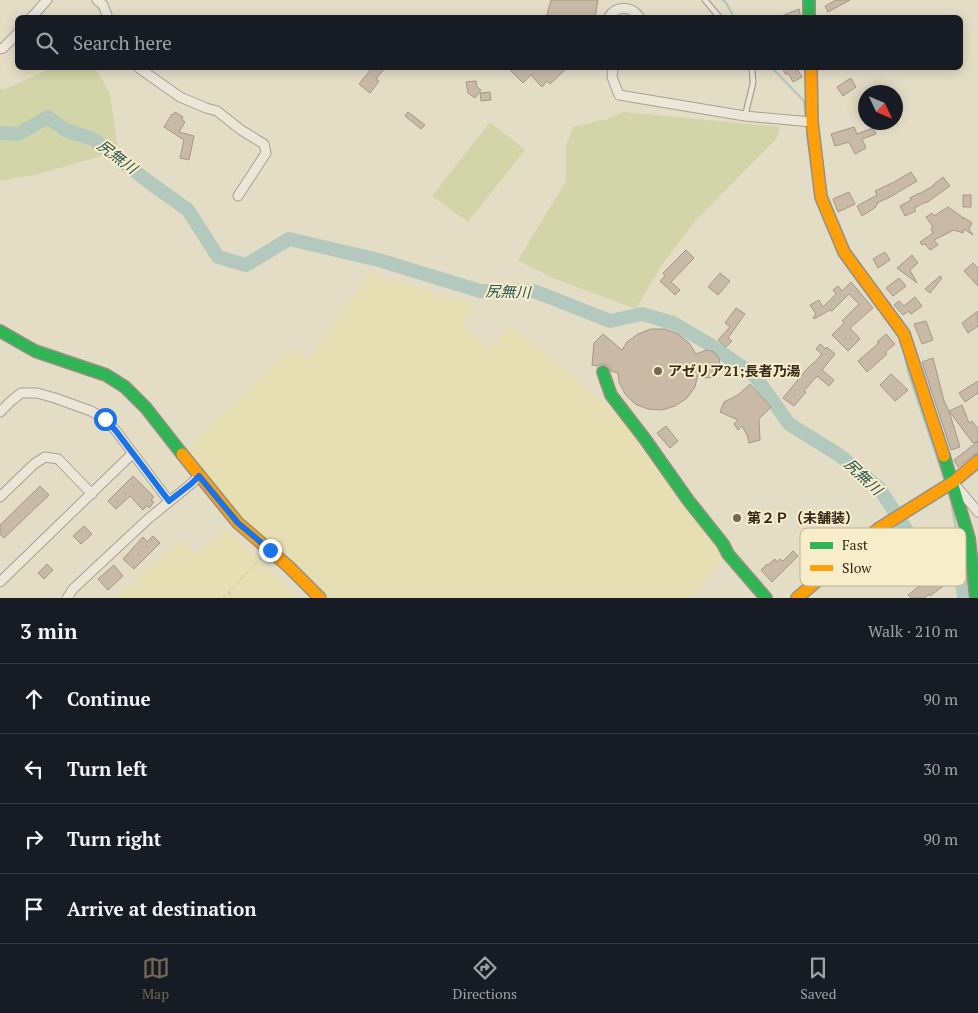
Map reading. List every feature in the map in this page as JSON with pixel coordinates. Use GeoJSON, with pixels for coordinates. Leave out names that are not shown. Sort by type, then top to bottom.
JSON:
{"type":"FeatureCollection","features":[{"type":"Feature","properties":{"kind":"street"},"geometry":{"type":"LineString","coordinates":[[34,15],[47,0]]}},
{"type":"Feature","properties":{"kind":"street"},"geometry":{"type":"LineString","coordinates":[[97,0],[102,5],[107,15]]}},
{"type":"Feature","properties":{"kind":"street"},"geometry":{"type":"LineString","coordinates":[[809,0],[809,15]]}},
{"type":"Feature","properties":{"kind":"street"},"geometry":{"type":"LineString","coordinates":[[611,15],[615,10],[627,8],[637,15]]}},
{"type":"Feature","properties":{"kind":"street"},"geometry":{"type":"LineString","coordinates":[[0,49],[15,36]]}},
{"type":"Feature","properties":{"kind":"street"},"geometry":{"type":"LineString","coordinates":[[142,70],[180,97],[217,111],[241,130],[264,144],[266,154],[238,196]]}},
{"type":"Feature","properties":{"kind":"street"},"geometry":{"type":"LineString","coordinates":[[613,70],[612,77],[619,95],[745,116],[812,122]]}},
{"type":"Feature","properties":{"kind":"street"},"geometry":{"type":"LineString","coordinates":[[811,70],[812,122],[821,197],[844,252],[904,334],[953,482],[969,538],[976,598]]}},
{"type":"Feature","properties":{"kind":"street"},"geometry":{"type":"LineString","coordinates":[[0,331],[35,351],[106,375],[125,387],[146,408],[238,523],[288,566],[320,598]]}},
{"type":"Feature","properties":{"kind":"street"},"geometry":{"type":"LineString","coordinates":[[603,372],[612,395],[627,417],[723,544],[728,554],[766,598]]}},
{"type":"Feature","properties":{"kind":"street"},"geometry":{"type":"LineString","coordinates":[[0,412],[21,394],[37,393],[55,398],[105,419],[169,501]]}},
{"type":"Feature","properties":{"kind":"street"},"geometry":{"type":"LineString","coordinates":[[0,582],[132,454]]}},
{"type":"Feature","properties":{"kind":"street"},"geometry":{"type":"LineString","coordinates":[[0,497],[34,464],[45,457],[58,458],[92,494]]}},
{"type":"Feature","properties":{"kind":"street"},"geometry":{"type":"LineString","coordinates":[[881,528],[953,482],[978,461]]}},
{"type":"Feature","properties":{"kind":"street"},"geometry":{"type":"LineString","coordinates":[[67,598],[73,589],[148,519],[199,476]]}},
{"type":"Feature","properties":{"kind":"street"},"geometry":{"type":"LineString","coordinates":[[953,482],[978,512]]}},
{"type":"Feature","properties":{"kind":"street"},"geometry":{"type":"LineString","coordinates":[[797,598],[811,586]]}},
{"type":"Feature","properties":{"kind":"lane"},"geometry":{"type":"LineString","coordinates":[[704,0],[717,15]]}},
{"type":"Feature","properties":{"kind":"lane"},"geometry":{"type":"LineString","coordinates":[[745,116],[753,83],[752,70]]}},
{"type":"Feature","properties":{"kind":"path"},"geometry":{"type":"LineString","coordinates":[[223,598],[270,550]]}},
{"type":"Feature","properties":{"kind":"path"},"geometry":{"type":"LineString","coordinates":[[229,592],[232,598]]}},
{"type":"Feature","properties":{"kind":"shaded area"},"geometry":{"type":"Polygon","coordinates":[[[370,273],[476,306],[462,324],[490,351],[509,325],[645,439],[728,554],[689,598],[313,598],[182,454],[293,345],[308,361],[370,273]]]}},
{"type":"Feature","properties":{"kind":"shaded area"},"geometry":{"type":"Polygon","coordinates":[[[227,530],[298,598],[105,598],[122,592],[180,540],[196,554],[227,530]]]}},
{"type":"Feature","properties":{"kind":"green space"},"geometry":{"type":"Polygon","coordinates":[[[47,70],[96,70],[110,93],[118,151],[35,175],[0,181],[0,89],[5,89],[47,70]]]}},
{"type":"Feature","properties":{"kind":"green space"},"geometry":{"type":"Polygon","coordinates":[[[624,112],[780,127],[777,138],[696,220],[661,266],[636,309],[553,278],[518,260],[566,181],[566,145],[573,127],[607,119],[624,112]]]}},
{"type":"Feature","properties":{"kind":"green space"},"geometry":{"type":"Polygon","coordinates":[[[490,122],[525,150],[468,222],[432,196],[490,122]]]}},
{"type":"Feature","properties":{"kind":"building"},"geometry":{"type":"Polygon","coordinates":[[[551,0],[598,0],[596,15],[547,15],[551,0]]]}},
{"type":"Feature","properties":{"kind":"building"},"geometry":{"type":"Polygon","coordinates":[[[836,0],[850,0],[828,12],[825,6],[836,0]]]}},
{"type":"Feature","properties":{"kind":"building"},"geometry":{"type":"Polygon","coordinates":[[[799,9],[800,15],[784,15],[799,9]]]}},
{"type":"Feature","properties":{"kind":"building"},"geometry":{"type":"Polygon","coordinates":[[[370,70],[383,70],[376,79],[379,81],[370,93],[359,84],[370,70]]]}},
{"type":"Feature","properties":{"kind":"building"},"geometry":{"type":"Polygon","coordinates":[[[510,70],[565,70],[550,84],[547,81],[542,87],[531,75],[523,83],[510,70]]]}},
{"type":"Feature","properties":{"kind":"building"},"geometry":{"type":"Polygon","coordinates":[[[783,70],[798,70],[802,77],[793,82],[788,73],[786,75],[783,70]]]}},
{"type":"Feature","properties":{"kind":"building"},"geometry":{"type":"Polygon","coordinates":[[[851,78],[856,87],[843,96],[837,87],[851,78]]]}},
{"type":"Feature","properties":{"kind":"building"},"geometry":{"type":"Polygon","coordinates":[[[476,81],[477,87],[481,90],[475,98],[468,93],[466,82],[476,81]]]}},
{"type":"Feature","properties":{"kind":"building"},"geometry":{"type":"Polygon","coordinates":[[[490,92],[491,100],[481,101],[480,93],[490,92]]]}},
{"type":"Feature","properties":{"kind":"building"},"geometry":{"type":"Polygon","coordinates":[[[175,112],[183,117],[182,120],[185,122],[179,132],[194,136],[189,160],[180,158],[184,140],[164,127],[175,112]]]}},
{"type":"Feature","properties":{"kind":"building"},"geometry":{"type":"Polygon","coordinates":[[[408,112],[425,125],[421,129],[405,116],[408,112]]]}},
{"type":"Feature","properties":{"kind":"building"},"geometry":{"type":"Polygon","coordinates":[[[854,127],[857,134],[874,130],[876,134],[862,139],[866,148],[855,154],[849,142],[835,146],[831,134],[854,127]]]}},
{"type":"Feature","properties":{"kind":"building"},"geometry":{"type":"Polygon","coordinates":[[[911,172],[917,181],[877,203],[876,207],[862,216],[857,206],[877,195],[875,191],[911,172]]]}},
{"type":"Feature","properties":{"kind":"building"},"geometry":{"type":"Polygon","coordinates":[[[943,177],[950,186],[926,203],[914,208],[916,211],[905,216],[900,206],[911,200],[910,198],[933,186],[943,177]]]}},
{"type":"Feature","properties":{"kind":"building"},"geometry":{"type":"Polygon","coordinates":[[[849,192],[855,204],[838,212],[833,199],[849,192]]]}},
{"type":"Feature","properties":{"kind":"building"},"geometry":{"type":"Polygon","coordinates":[[[963,195],[971,195],[971,207],[963,207],[963,195]]]}},
{"type":"Feature","properties":{"kind":"building"},"geometry":{"type":"Polygon","coordinates":[[[948,207],[963,219],[963,217],[972,223],[969,229],[973,235],[964,229],[963,233],[954,230],[934,240],[938,245],[930,250],[925,244],[922,245],[920,242],[933,233],[931,228],[933,227],[926,217],[932,213],[934,216],[948,207]]]}},
{"type":"Feature","properties":{"kind":"building"},"geometry":{"type":"Polygon","coordinates":[[[686,250],[694,258],[671,282],[680,290],[675,295],[660,281],[665,276],[663,273],[686,250]]]}},
{"type":"Feature","properties":{"kind":"building"},"geometry":{"type":"Polygon","coordinates":[[[885,252],[890,260],[878,268],[873,259],[885,252]]]}},
{"type":"Feature","properties":{"kind":"building"},"geometry":{"type":"Polygon","coordinates":[[[912,255],[918,263],[910,270],[917,283],[897,268],[912,255]]]}},
{"type":"Feature","properties":{"kind":"building"},"geometry":{"type":"Polygon","coordinates":[[[973,263],[978,268],[978,286],[964,271],[973,263]]]}},
{"type":"Feature","properties":{"kind":"building"},"geometry":{"type":"Polygon","coordinates":[[[720,273],[730,281],[718,295],[708,287],[720,273]]]}},
{"type":"Feature","properties":{"kind":"building"},"geometry":{"type":"Polygon","coordinates":[[[940,276],[942,278],[930,293],[925,289],[940,276]]]}},
{"type":"Feature","properties":{"kind":"building"},"geometry":{"type":"Polygon","coordinates":[[[899,278],[906,286],[893,296],[886,288],[899,278]]]}},
{"type":"Feature","properties":{"kind":"building"},"geometry":{"type":"Polygon","coordinates":[[[851,282],[873,308],[850,328],[860,339],[848,351],[832,335],[844,323],[842,321],[859,304],[849,294],[832,311],[830,310],[814,319],[813,317],[816,314],[810,305],[819,300],[823,307],[836,294],[833,290],[838,286],[842,291],[851,282]]]}},
{"type":"Feature","properties":{"kind":"building"},"geometry":{"type":"Polygon","coordinates":[[[915,297],[922,306],[911,314],[909,311],[903,315],[894,305],[899,301],[904,306],[915,297]]]}},
{"type":"Feature","properties":{"kind":"building"},"geometry":{"type":"Polygon","coordinates":[[[736,308],[745,314],[728,338],[732,341],[726,347],[718,340],[730,327],[725,323],[736,308]]]}},
{"type":"Feature","properties":{"kind":"building"},"geometry":{"type":"Polygon","coordinates":[[[978,311],[978,326],[968,333],[962,323],[978,311]]]}},
{"type":"Feature","properties":{"kind":"building"},"geometry":{"type":"Polygon","coordinates":[[[926,321],[933,340],[922,344],[914,324],[926,321]]]}},
{"type":"Feature","properties":{"kind":"building","name":"アゼリア21;長者乃湯"},"geometry":{"type":"Polygon","coordinates":[[[651,329],[665,329],[678,334],[689,343],[696,354],[707,350],[714,352],[719,358],[720,365],[718,374],[713,377],[705,378],[698,374],[695,387],[687,398],[675,406],[662,410],[648,409],[635,404],[625,394],[619,382],[618,373],[611,371],[609,366],[605,364],[592,365],[594,343],[603,334],[622,350],[627,342],[638,334],[651,329]]]}},
{"type":"Feature","properties":{"kind":"building"},"geometry":{"type":"Polygon","coordinates":[[[886,334],[895,344],[867,372],[858,361],[879,343],[877,342],[886,334]]]}},
{"type":"Feature","properties":{"kind":"building"},"geometry":{"type":"Polygon","coordinates":[[[820,344],[835,354],[822,370],[834,380],[829,386],[817,376],[794,406],[783,398],[822,354],[816,349],[820,344]]]}},
{"type":"Feature","properties":{"kind":"building"},"geometry":{"type":"Polygon","coordinates":[[[933,358],[944,401],[960,447],[951,450],[922,362],[933,358]]]}},
{"type":"Feature","properties":{"kind":"building"},"geometry":{"type":"Polygon","coordinates":[[[891,374],[908,390],[895,401],[880,385],[891,374]]]}},
{"type":"Feature","properties":{"kind":"building"},"geometry":{"type":"Polygon","coordinates":[[[978,381],[978,393],[965,402],[959,393],[978,381]]]}},
{"type":"Feature","properties":{"kind":"building"},"geometry":{"type":"Polygon","coordinates":[[[750,384],[771,407],[759,419],[760,440],[749,443],[742,426],[738,430],[734,424],[738,420],[720,412],[724,402],[738,395],[750,384]]]}},
{"type":"Feature","properties":{"kind":"building"},"geometry":{"type":"Polygon","coordinates":[[[962,405],[969,423],[972,421],[978,429],[978,453],[958,467],[954,460],[977,442],[973,443],[949,411],[962,405]]]}},
{"type":"Feature","properties":{"kind":"building"},"geometry":{"type":"Polygon","coordinates":[[[666,426],[678,441],[670,448],[657,433],[666,426]]]}},
{"type":"Feature","properties":{"kind":"building"},"geometry":{"type":"Polygon","coordinates":[[[133,476],[154,497],[151,500],[154,502],[149,508],[147,505],[143,510],[130,496],[116,509],[108,501],[133,476]]]}},
{"type":"Feature","properties":{"kind":"building"},"geometry":{"type":"Polygon","coordinates":[[[40,486],[49,495],[4,538],[0,534],[0,525],[40,486]]]}},
{"type":"Feature","properties":{"kind":"building"},"geometry":{"type":"Polygon","coordinates":[[[84,526],[92,534],[81,544],[73,536],[84,526]]]}},
{"type":"Feature","properties":{"kind":"building"},"geometry":{"type":"Polygon","coordinates":[[[153,536],[160,543],[134,569],[123,559],[143,537],[147,542],[153,536]]]}},
{"type":"Feature","properties":{"kind":"building"},"geometry":{"type":"Polygon","coordinates":[[[793,551],[798,556],[772,582],[761,570],[775,559],[777,562],[780,559],[783,561],[793,551]]]}},
{"type":"Feature","properties":{"kind":"building"},"geometry":{"type":"Polygon","coordinates":[[[47,564],[53,570],[44,579],[38,573],[47,564]]]}},
{"type":"Feature","properties":{"kind":"building"},"geometry":{"type":"Polygon","coordinates":[[[114,565],[123,576],[108,590],[98,579],[114,565]]]}},
{"type":"Feature","properties":{"kind":"building"},"geometry":{"type":"Polygon","coordinates":[[[919,586],[943,586],[925,598],[911,598],[908,595],[919,586]]]}},
{"type":"Feature","properties":{"kind":"waterway"},"geometry":{"type":"LineString","coordinates":[[723,0],[732,15]]}},
{"type":"Feature","properties":{"kind":"waterway"},"geometry":{"type":"LineString","coordinates":[[774,70],[804,101],[806,118]]}},
{"type":"Feature","properties":{"kind":"waterway","name":"尻無川"},"geometry":{"type":"LineString","coordinates":[[0,133],[18,134],[48,117],[65,130],[93,139],[188,210],[218,257],[246,265],[289,239],[379,260],[480,291],[534,291],[610,321],[642,314],[673,323],[709,344],[755,376],[789,424],[839,455],[879,488],[905,528]]}},
{"type":"Feature","properties":{"kind":"waterway"},"geometry":{"type":"LineString","coordinates":[[807,134],[812,170]]}},
{"type":"Feature","properties":{"kind":"waterway"},"geometry":{"type":"LineString","coordinates":[[847,266],[879,310]]}},
{"type":"Feature","properties":{"kind":"waterway"},"geometry":{"type":"LineString","coordinates":[[905,356],[908,371],[945,481]]}},
{"type":"Feature","properties":{"kind":"waterway"},"geometry":{"type":"LineString","coordinates":[[948,489],[956,528]]}},
{"type":"Feature","properties":{"kind":"waterway","name":"尻無川"},"geometry":{"type":"LineString","coordinates":[[963,586],[964,598]]}},
{"type":"Feature","properties":{"kind":"traffic: fast"},"geometry":{"type":"LineString","coordinates":[[809,0],[809,15]]}},
{"type":"Feature","properties":{"kind":"traffic: fast"},"geometry":{"type":"LineString","coordinates":[[0,331],[35,351],[106,375],[125,387],[146,408],[182,454]]}},
{"type":"Feature","properties":{"kind":"traffic: fast"},"geometry":{"type":"LineString","coordinates":[[603,372],[611,395],[688,500],[723,544],[728,554],[766,598]]}},
{"type":"Feature","properties":{"kind":"traffic: fast"},"geometry":{"type":"LineString","coordinates":[[944,456],[966,528]]}},
{"type":"Feature","properties":{"kind":"traffic: fast"},"geometry":{"type":"LineString","coordinates":[[966,528],[969,538],[976,598]]}},
{"type":"Feature","properties":{"kind":"traffic: slow"},"geometry":{"type":"LineString","coordinates":[[811,70],[812,122],[821,197],[844,252],[904,334],[944,456]]}},
{"type":"Feature","properties":{"kind":"traffic: slow"},"geometry":{"type":"LineString","coordinates":[[182,454],[238,523],[288,566],[320,598]]}},
{"type":"Feature","properties":{"kind":"traffic: slow"},"geometry":{"type":"LineString","coordinates":[[880,528],[953,482],[978,461]]}},
{"type":"Feature","properties":{"kind":"traffic: slow"},"geometry":{"type":"LineString","coordinates":[[797,598],[811,586]]}},
{"type":"Feature","properties":{"kind":"place","name":"アゼリア21;長者乃湯"},"geometry":{"type":"Point","coordinates":[658,371]}},
{"type":"Feature","properties":{"kind":"place","name":"第２Ｐ（未舗装）"},"geometry":{"type":"Point","coordinates":[737,518]}},
{"type":"Feature","properties":{"kind":"route"},"geometry":{"type":"LineString","coordinates":[[105,419],[169,501],[199,476],[238,523],[270,550]]}}]}
